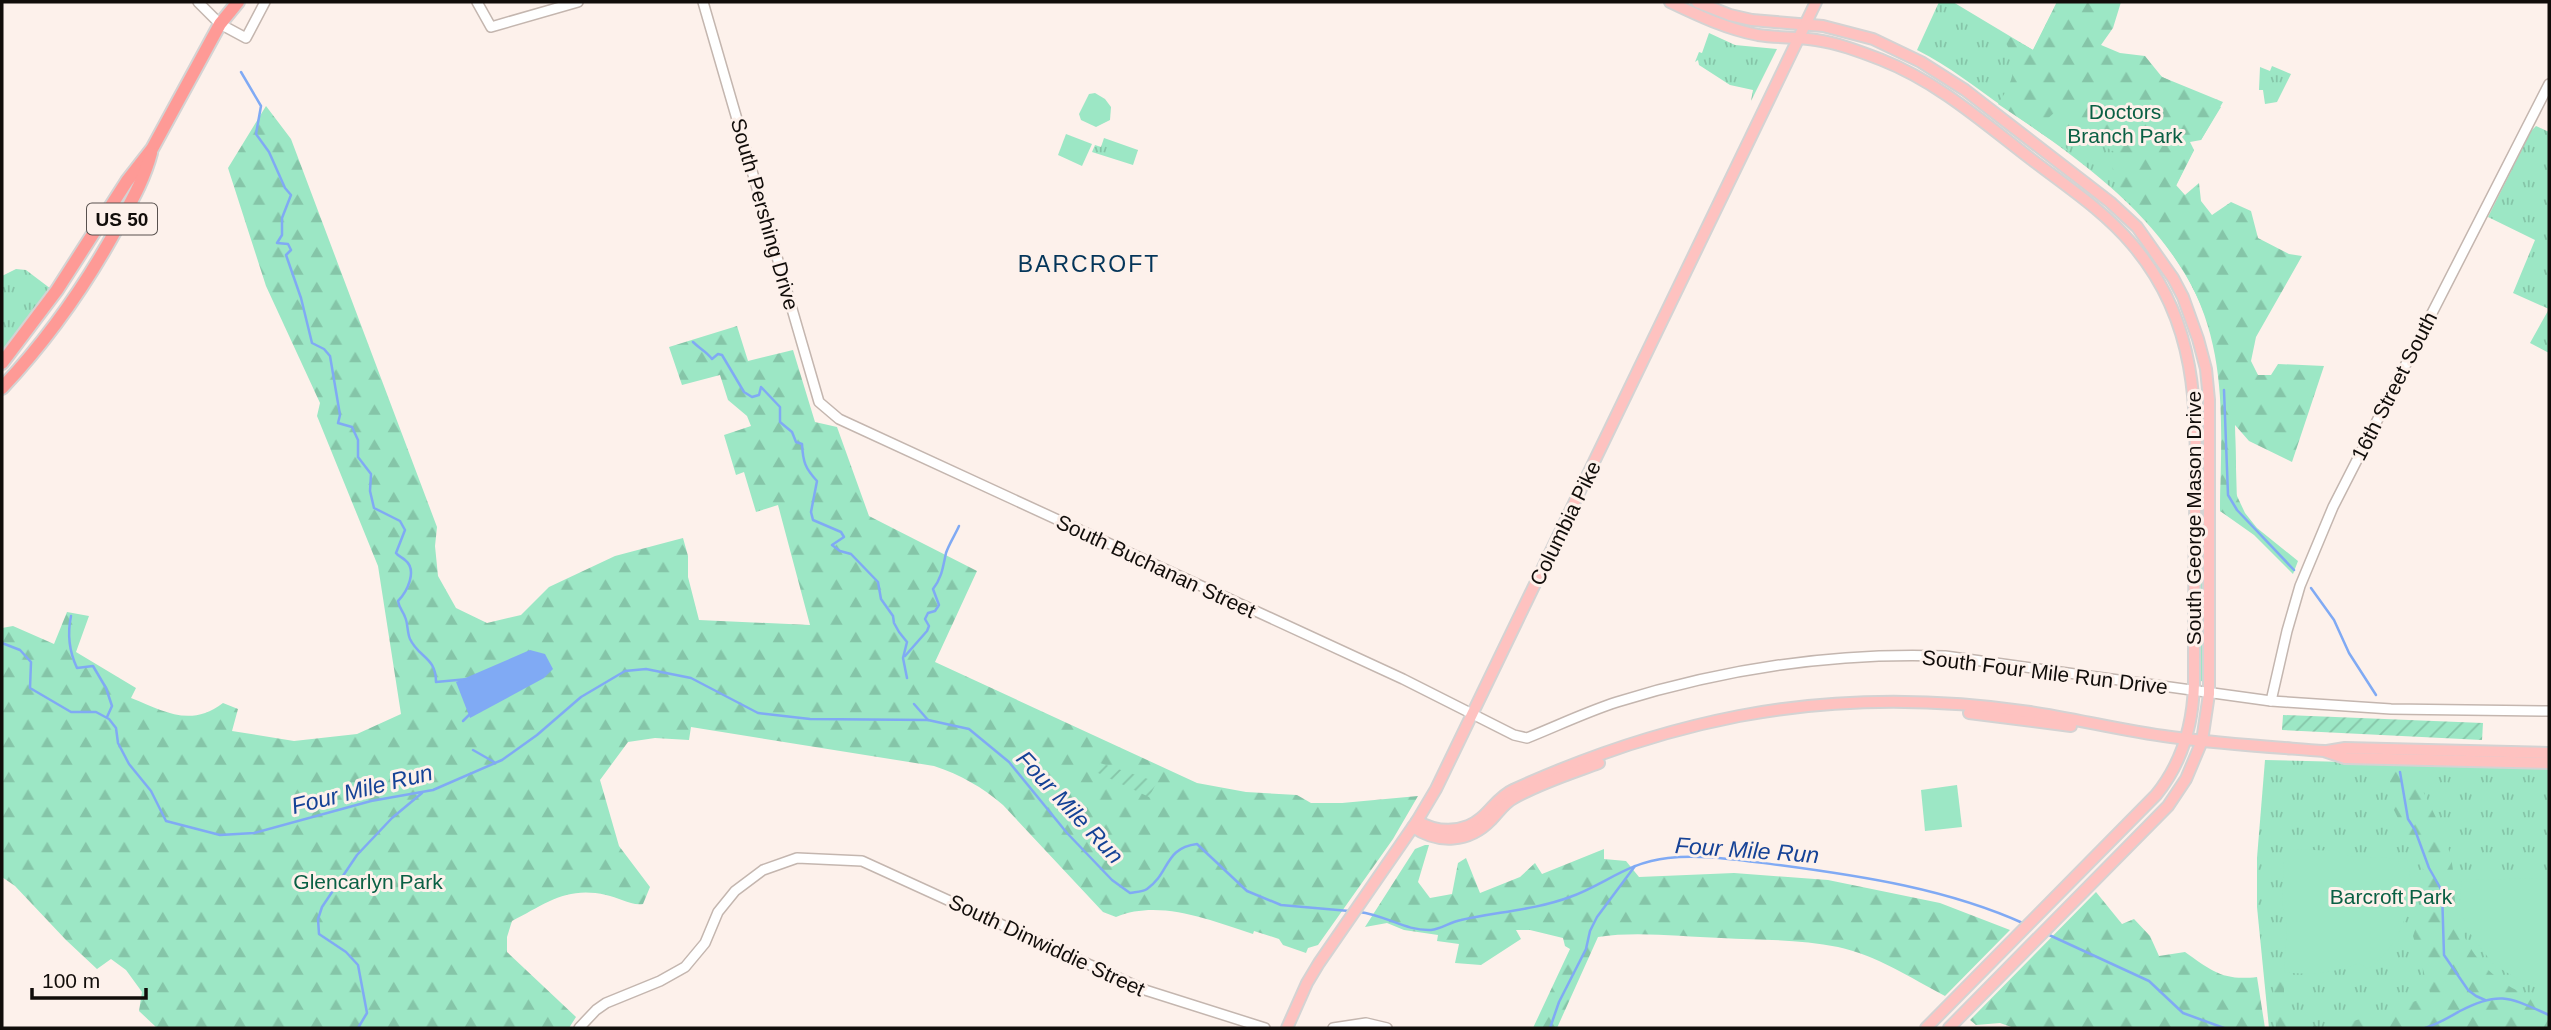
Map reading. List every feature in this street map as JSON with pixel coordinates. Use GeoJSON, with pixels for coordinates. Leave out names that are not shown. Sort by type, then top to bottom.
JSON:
{"type":"FeatureCollection","features":[{"type":"Feature","properties":{"kind":"highway","name":"US 50"},"geometry":{"type":"LineString","coordinates":[[220,24],[225,2]]}},
{"type":"Feature","properties":{"kind":"highway","name":"US 50"},"geometry":{"type":"LineString","coordinates":[[2,388],[37,348],[83,286],[138,188],[152,149],[220,24],[238,2]]}},
{"type":"Feature","properties":{"kind":"highway","name":"US 50"},"geometry":{"type":"LineString","coordinates":[[2,363],[57,290],[127,181],[152,149]]}},
{"type":"Feature","properties":{"kind":"main road","name":"South George Mason Drive"},"geometry":{"type":"LineString","coordinates":[[1670,2],[1721,26],[1757,34],[1817,40],[1858,51],[1906,70],[1964,107],[2092,205],[2133,245],[2171,304],[2192,373],[2195,422],[2194,692],[2191,725],[2186,739],[2164,785],[1926,1028]]}},
{"type":"Feature","properties":{"kind":"main road","name":"South George Mason Drive"},"geometry":{"type":"LineString","coordinates":[[1697,2],[1752,20],[1823,26],[1873,39],[1946,76],[2110,202],[2137,227],[2162,260],[2183,297],[2201,349],[2209,400],[2209,694],[2203,741],[2186,779],[2168,806],[1949,1028]]}},
{"type":"Feature","properties":{"kind":"main road","name":"Columbia Pike"},"geometry":{"type":"LineString","coordinates":[[1287,1028],[1307,983],[1415,824],[1473,714],[1816,2]]}},
{"type":"Feature","properties":{"kind":"main road"},"geometry":{"type":"LineString","coordinates":[[2195,517],[2209,517]]}},
{"type":"Feature","properties":{"kind":"main road","name":"South Four Mile Run Drive"},"geometry":{"type":"LineString","coordinates":[[1415,824],[1445,830],[1468,826],[1486,814],[1509,792],[1583,761],[1688,727],[1792,708],[1852,703],[1950,704],[2031,712],[2101,727],[2186,739],[2324,751],[2345,748],[2549,752]]}},
{"type":"Feature","properties":{"kind":"main road","name":"South Four Mile Run Drive"},"geometry":{"type":"LineString","coordinates":[[2324,751],[2345,758],[2549,763]]}},
{"type":"Feature","properties":{"kind":"street"},"geometry":{"type":"LineString","coordinates":[[198,2],[220,24],[246,38],[265,2]]}},
{"type":"Feature","properties":{"kind":"street"},"geometry":{"type":"LineString","coordinates":[[477,2],[491,27],[578,2]]}},
{"type":"Feature","properties":{"kind":"street","name":"South Pershing Drive"},"geometry":{"type":"LineString","coordinates":[[703,2],[819,402],[839,419]]}},
{"type":"Feature","properties":{"kind":"street","name":"16th Street South"},"geometry":{"type":"LineString","coordinates":[[2271,701],[2300,586],[2327,519],[2347,475],[2549,84]]}},
{"type":"Feature","properties":{"kind":"street","name":"South Buchanan Street"},"geometry":{"type":"LineString","coordinates":[[839,419],[1403,679],[1473,714]]}},
{"type":"Feature","properties":{"kind":"street","name":"South Four Mile Run Drive"},"geometry":{"type":"LineString","coordinates":[[1473,714],[1514,735],[1527,738],[1614,704],[1695,681],[1793,663],[1883,655],[1945,656],[2271,701],[2404,709],[2549,711]]}},
{"type":"Feature","properties":{"kind":"street","name":"South Dinwiddie Street"},"geometry":{"type":"LineString","coordinates":[[579,1028],[606,1003],[660,981],[685,967],[705,943],[718,912],[731,895],[763,870],[797,858],[862,861],[1145,990],[1265,1028]]}},
{"type":"Feature","properties":{"kind":"street"},"geometry":{"type":"LineString","coordinates":[[1333,1028],[1366,1023],[1387,1028]]}},
{"type":"Feature","properties":{"kind":"green space","name":"Doctors Branch Park"},"geometry":{"type":"Polygon","coordinates":[[[1939,2],[1953,2],[2033,50],[2057,2],[2114,2],[2100,45],[2221,107],[2201,140],[2186,134],[2181,141],[2194,150],[2164,210],[2233,367],[2237,502],[2250,529],[2220,511],[2223,424],[2220,373],[2209,328],[2192,287],[2170,251],[2143,218],[2112,188],[2042,134],[1951,70],[1917,50],[1939,2]]]}},
{"type":"Feature","properties":{"kind":"green space","name":"Doctors Branch Park"},"geometry":{"type":"Polygon","coordinates":[[[2057,2],[2121,2],[2113,28],[2101,45],[2120,53],[2145,56],[2162,77],[2223,102],[2201,140],[2190,142],[2194,150],[2176,185],[2185,195],[2199,183],[2201,201],[2212,215],[2231,202],[2251,211],[2258,238],[2289,254],[2302,256],[2256,337],[2251,361],[2258,375],[2271,375],[2278,364],[2324,366],[2292,462],[2249,441],[2235,425],[2236,468],[2230,481],[2245,513],[2257,528],[2298,561],[2293,574],[2254,535],[2220,511],[2220,390],[2210,332],[2200,303],[2181,266],[2150,225],[2119,193],[2112,165],[2118,154],[2097,142],[2086,129],[2081,143],[2055,112],[2046,120],[2069,152],[1998,104],[2011,81],[2013,67],[2006,43],[2008,36],[2033,50],[2057,2]]]}},
{"type":"Feature","properties":{"kind":"green space"},"geometry":{"type":"Polygon","coordinates":[[[1709,33],[1735,45],[1777,49],[1751,101],[1753,90],[1730,85],[1699,65],[1698,60],[1695,62],[1699,52],[1702,53],[1709,33]]]}},
{"type":"Feature","properties":{"kind":"green space"},"geometry":{"type":"Polygon","coordinates":[[[2272,66],[2291,74],[2277,102],[2265,104],[2263,90],[2259,90],[2260,67],[2270,71],[2272,66]]]}},
{"type":"Feature","properties":{"kind":"green space"},"geometry":{"type":"Polygon","coordinates":[[[1095,93],[1111,107],[1110,120],[1096,127],[1081,120],[1079,114],[1089,94],[1095,93]]]}},
{"type":"Feature","properties":{"kind":"green space","name":"Glencarlyn Park"},"geometry":{"type":"Polygon","coordinates":[[[266,106],[291,139],[437,527],[435,546],[438,576],[456,608],[487,623],[521,615],[549,587],[615,556],[683,538],[688,556],[688,577],[699,620],[810,625],[778,505],[756,512],[744,472],[736,475],[724,435],[751,426],[747,416],[728,400],[720,375],[682,385],[669,347],[737,326],[748,361],[793,350],[815,422],[837,427],[869,516],[977,571],[935,662],[1197,783],[1246,792],[1297,795],[1311,803],[1418,796],[1393,839],[1318,945],[1308,948],[1306,953],[1283,945],[1279,939],[1254,931],[1253,934],[1202,918],[1167,911],[1132,912],[1116,917],[1103,912],[1003,805],[971,782],[934,766],[691,727],[689,740],[655,738],[628,742],[600,780],[619,846],[650,887],[643,904],[634,904],[606,895],[579,893],[557,898],[512,921],[507,937],[507,952],[576,1017],[569,1028],[157,1028],[139,1011],[142,992],[126,970],[111,959],[97,969],[15,886],[2,877],[2,628],[13,626],[54,644],[67,612],[89,616],[76,652],[136,688],[131,698],[166,712],[188,716],[199,715],[223,703],[238,709],[232,731],[294,741],[357,734],[401,714],[378,566],[317,416],[320,403],[266,286],[228,168],[266,106]]]}},
{"type":"Feature","properties":{"kind":"green space"},"geometry":{"type":"Polygon","coordinates":[[[2536,126],[2549,132],[2549,309],[2513,293],[2535,240],[2488,217],[2536,126]]]}},
{"type":"Feature","properties":{"kind":"green space"},"geometry":{"type":"Polygon","coordinates":[[[1066,134],[1092,144],[1082,166],[1058,155],[1066,134]]]}},
{"type":"Feature","properties":{"kind":"green space"},"geometry":{"type":"Polygon","coordinates":[[[1104,138],[1138,150],[1133,165],[1092,152],[1095,145],[1101,147],[1104,138]]]}},
{"type":"Feature","properties":{"kind":"green space"},"geometry":{"type":"Polygon","coordinates":[[[16,269],[26,270],[51,289],[2,353],[2,276],[16,269]]]}},
{"type":"Feature","properties":{"kind":"green space"},"geometry":{"type":"Polygon","coordinates":[[[2549,309],[2549,353],[2530,343],[2549,309]]]}},
{"type":"Feature","properties":{"kind":"green space"},"geometry":{"type":"Polygon","coordinates":[[[2205,522],[2204,682],[2201,681],[2201,649],[2197,636],[2198,523],[2205,522]]]}},
{"type":"Feature","properties":{"kind":"green space"},"geometry":{"type":"Polygon","coordinates":[[[2283,715],[2483,723],[2482,740],[2282,730],[2283,715]]]}},
{"type":"Feature","properties":{"kind":"green space","name":"Barcroft Park"},"geometry":{"type":"Polygon","coordinates":[[[2265,760],[2549,767],[2549,1028],[2269,1028],[2257,907],[2257,858],[2265,760]]]}},
{"type":"Feature","properties":{"kind":"green space"},"geometry":{"type":"Polygon","coordinates":[[[1100,763],[1157,782],[1149,797],[1096,772],[1100,763]]]}},
{"type":"Feature","properties":{"kind":"green space"},"geometry":{"type":"Polygon","coordinates":[[[2389,769],[2413,770],[2439,823],[2453,868],[2460,926],[2476,957],[2501,981],[2532,997],[2549,1002],[2549,1028],[2332,1028],[2431,996],[2413,936],[2424,904],[2424,871],[2392,806],[2389,769]]]}},
{"type":"Feature","properties":{"kind":"green space"},"geometry":{"type":"Polygon","coordinates":[[[1957,785],[1962,827],[1925,831],[1921,790],[1957,785]]]}},
{"type":"Feature","properties":{"kind":"green space"},"geometry":{"type":"Polygon","coordinates":[[[1429,845],[1418,882],[1430,898],[1452,894],[1458,863],[1466,858],[1480,893],[1520,877],[1535,863],[1542,874],[1604,849],[1604,859],[1626,861],[1639,877],[1734,873],[1828,880],[1940,903],[2010,930],[1945,996],[1880,961],[1824,944],[1628,934],[1598,937],[1557,1028],[1533,1028],[1570,949],[1565,946],[1563,938],[1530,930],[1516,930],[1521,939],[1481,965],[1455,963],[1459,944],[1437,941],[1438,935],[1404,930],[1387,923],[1365,927],[1415,849],[1429,845]]]}},
{"type":"Feature","properties":{"kind":"green space"},"geometry":{"type":"Polygon","coordinates":[[[2290,849],[2407,859],[2410,890],[2404,920],[2390,947],[2368,969],[2359,963],[2322,973],[2284,972],[2287,926],[2282,902],[2284,855],[2290,849]]]}},
{"type":"Feature","properties":{"kind":"green space"},"geometry":{"type":"Polygon","coordinates":[[[2549,878],[2549,987],[2518,979],[2494,965],[2473,938],[2459,909],[2462,880],[2549,878]]]}},
{"type":"Feature","properties":{"kind":"green space"},"geometry":{"type":"Polygon","coordinates":[[[2096,892],[2122,924],[2134,919],[2150,936],[2159,956],[2185,952],[2226,976],[2257,977],[2265,1028],[2014,1028],[2000,1023],[1976,1025],[1970,1020],[2096,892]]]}},
{"type":"Feature","properties":{"kind":"green space"},"geometry":{"type":"Polygon","coordinates":[[[2270,957],[2284,972],[2284,1013],[2321,1028],[2277,1028],[2270,957]]]}},
{"type":"Feature","properties":{"kind":"water"},"geometry":{"type":"Polygon","coordinates":[[[530,650],[545,654],[553,669],[544,678],[470,718],[456,682],[530,650]]]}},
{"type":"Feature","properties":{"kind":"waterway"},"geometry":{"type":"LineString","coordinates":[[241,72],[261,106],[256,134],[269,152],[285,188],[291,195],[282,218],[282,235],[277,243],[288,244],[291,250],[286,255],[301,298],[312,343],[324,349],[330,356],[340,415],[338,423],[352,427],[358,440],[358,457],[371,474],[370,491],[374,508],[400,521],[405,530],[396,553],[409,564],[411,575],[408,587],[398,601],[406,619],[410,639],[430,662],[436,682],[468,679]]}},
{"type":"Feature","properties":{"kind":"waterway"},"geometry":{"type":"LineString","coordinates":[[693,342],[712,359],[718,354],[722,355],[744,392],[752,397],[759,395],[761,387],[780,407],[780,422],[792,432],[796,442],[802,444],[805,464],[817,481],[811,512],[813,520],[841,532],[844,537],[832,545],[851,554],[878,582],[881,599],[907,642],[903,658],[907,678]]}},
{"type":"Feature","properties":{"kind":"waterway"},"geometry":{"type":"LineString","coordinates":[[2224,390],[2228,495],[2237,510],[2294,570]]}},
{"type":"Feature","properties":{"kind":"waterway"},"geometry":{"type":"LineString","coordinates":[[905,656],[927,631],[929,626],[925,619],[928,613],[935,611],[939,605],[933,589],[959,526]]}},
{"type":"Feature","properties":{"kind":"waterway"},"geometry":{"type":"LineString","coordinates":[[2311,588],[2334,620],[2349,653],[2376,695]]}},
{"type":"Feature","properties":{"kind":"waterway"},"geometry":{"type":"LineString","coordinates":[[71,616],[69,636],[74,662],[77,668],[93,666],[106,688],[112,706],[107,717]]}},
{"type":"Feature","properties":{"kind":"waterway","name":"Four Mile Run"},"geometry":{"type":"LineString","coordinates":[[2,643],[20,650],[31,662],[30,688],[71,712],[96,712],[109,719],[116,728],[118,743],[129,764],[151,791],[166,821],[220,835],[254,833],[371,801],[433,790],[502,760],[537,735],[581,697],[625,671],[646,669],[691,678],[758,713],[810,719],[928,720],[969,729],[1009,762],[1067,833],[1112,880],[1130,893],[1147,889],[1178,850],[1197,844],[1247,891],[1281,905],[1349,911]]}},
{"type":"Feature","properties":{"kind":"waterway"},"geometry":{"type":"LineString","coordinates":[[914,704],[928,720]]}},
{"type":"Feature","properties":{"kind":"waterway"},"geometry":{"type":"LineString","coordinates":[[463,721],[469,715]]}},
{"type":"Feature","properties":{"kind":"waterway"},"geometry":{"type":"LineString","coordinates":[[473,750],[494,762]]}},
{"type":"Feature","properties":{"kind":"waterway"},"geometry":{"type":"LineString","coordinates":[[2400,772],[2408,819],[2442,891],[2444,955],[2468,990],[2485,1000]]}},
{"type":"Feature","properties":{"kind":"waterway"},"geometry":{"type":"LineString","coordinates":[[358,1028],[367,1013],[358,965],[346,952],[319,934],[318,919],[322,907],[357,855],[392,818],[422,793]]}},
{"type":"Feature","properties":{"kind":"waterway","name":"Four Mile Run"},"geometry":{"type":"LineString","coordinates":[[1359,912],[1413,928],[1431,930],[1461,920],[1557,901],[1654,860],[1695,857],[1738,860],[1873,879],[1966,902],[2025,924]]}},
{"type":"Feature","properties":{"kind":"waterway"},"geometry":{"type":"LineString","coordinates":[[1550,1028],[1559,1002],[1586,949],[1597,917],[1635,866]]}},
{"type":"Feature","properties":{"kind":"waterway","name":"Four Mile Run"},"geometry":{"type":"LineString","coordinates":[[2047,934],[2149,981],[2183,1013],[2224,1028]]}},
{"type":"Feature","properties":{"kind":"waterway","name":"Four Mile Run"},"geometry":{"type":"LineString","coordinates":[[2425,1028],[2485,1000],[2515,1001],[2549,1015]]}},
{"type":"Feature","properties":{"kind":"district","name":"BARCROFT"},"geometry":{"type":"Point","coordinates":[1089,264]}}]}
